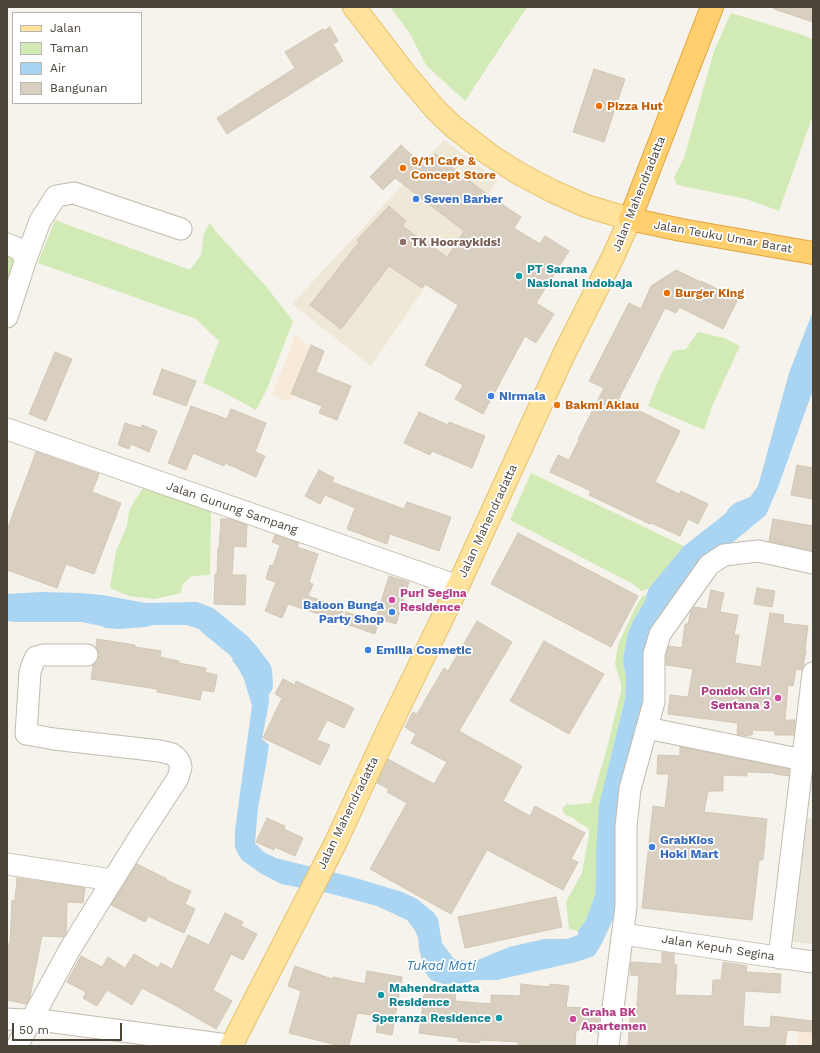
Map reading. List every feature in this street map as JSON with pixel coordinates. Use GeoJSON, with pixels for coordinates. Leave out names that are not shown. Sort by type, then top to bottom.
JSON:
{"type":"FeatureCollection","features":[{"type":"Feature","properties":{"kind":"highway","name":"Jalan Mahendradatta"},"geometry":{"type":"LineString","coordinates":[[630,219],[712,7]]}},
{"type":"Feature","properties":{"kind":"highway","name":"Jalan Teuku Umar Barat"},"geometry":{"type":"LineString","coordinates":[[630,219],[681,230],[811,253]]}},
{"type":"Feature","properties":{"kind":"main road","name":"Jalan Teuku Umar Barat"},"geometry":{"type":"LineString","coordinates":[[354,7],[436,110],[455,128],[490,156],[552,191],[586,206],[630,219]]}},
{"type":"Feature","properties":{"kind":"main road","name":"Jalan Mahendradatta"},"geometry":{"type":"LineString","coordinates":[[231,1046],[335,844],[383,740],[458,586],[565,352],[612,259],[630,219]]}},
{"type":"Feature","properties":{"kind":"street"},"geometry":{"type":"LineString","coordinates":[[7,318],[40,221],[56,196],[74,193],[181,230]]}},
{"type":"Feature","properties":{"kind":"street"},"geometry":{"type":"LineString","coordinates":[[7,244],[19,249],[26,259]]}},
{"type":"Feature","properties":{"kind":"street","name":"Jalan Gunung Sampang"},"geometry":{"type":"LineString","coordinates":[[7,429],[458,586]]}},
{"type":"Feature","properties":{"kind":"street"},"geometry":{"type":"LineString","coordinates":[[608,1046],[626,907],[626,827],[630,789],[654,702],[654,654],[660,634],[709,565],[724,555],[758,551],[813,563]]}},
{"type":"Feature","properties":{"kind":"street"},"geometry":{"type":"LineString","coordinates":[[17,1046],[70,949],[112,880],[178,778],[182,767],[177,758],[172,754],[160,751],[54,739],[26,734],[30,672],[32,663],[36,657],[43,655],[87,655]]}},
{"type":"Feature","properties":{"kind":"street"},"geometry":{"type":"LineString","coordinates":[[779,958],[796,810],[806,774],[813,673]]}},
{"type":"Feature","properties":{"kind":"street"},"geometry":{"type":"LineString","coordinates":[[648,728],[806,774]]}},
{"type":"Feature","properties":{"kind":"street"},"geometry":{"type":"LineString","coordinates":[[7,864],[112,880]]}},
{"type":"Feature","properties":{"kind":"street","name":"Jalan Kepuh Segina"},"geometry":{"type":"LineString","coordinates":[[623,934],[813,962]]}},
{"type":"Feature","properties":{"kind":"street"},"geometry":{"type":"LineString","coordinates":[[7,1019],[32,1019],[235,1046]]}},
{"type":"Feature","properties":{"kind":"shaded area","name":"TK Hooraykids!"},"geometry":{"type":"Polygon","coordinates":[[[444,140],[498,180],[371,366],[292,304],[444,140]]]}},
{"type":"Feature","properties":{"kind":"shaded area"},"geometry":{"type":"Polygon","coordinates":[[[296,334],[309,346],[290,402],[272,395],[296,334]]]}},
{"type":"Feature","properties":{"kind":"shaded area"},"geometry":{"type":"Polygon","coordinates":[[[805,818],[813,819],[813,944],[795,942],[790,939],[805,818]]]}},
{"type":"Feature","properties":{"kind":"shaded area"},"geometry":{"type":"Polygon","coordinates":[[[799,1027],[813,1027],[813,1046],[797,1046],[799,1027]]]}},
{"type":"Feature","properties":{"kind":"green space"},"geometry":{"type":"Polygon","coordinates":[[[390,7],[527,7],[465,101],[426,65],[409,32],[390,7]]]}},
{"type":"Feature","properties":{"kind":"green space"},"geometry":{"type":"Polygon","coordinates":[[[731,13],[803,35],[813,40],[813,115],[779,211],[746,199],[682,186],[676,184],[674,177],[684,158],[714,51],[731,13]]]}},
{"type":"Feature","properties":{"kind":"green space"},"geometry":{"type":"Polygon","coordinates":[[[55,220],[190,270],[201,255],[204,233],[210,223],[216,232],[265,285],[293,321],[267,389],[256,410],[203,383],[219,341],[196,319],[38,263],[55,220]]]}},
{"type":"Feature","properties":{"kind":"green space"},"geometry":{"type":"Polygon","coordinates":[[[7,251],[17,260],[7,284],[7,251]]]}},
{"type":"Feature","properties":{"kind":"green space"},"geometry":{"type":"Polygon","coordinates":[[[698,332],[724,338],[740,346],[713,404],[704,430],[648,406],[661,374],[673,351],[686,349],[698,332]]]}},
{"type":"Feature","properties":{"kind":"green space"},"geometry":{"type":"Polygon","coordinates":[[[531,473],[684,546],[649,588],[642,591],[631,583],[510,520],[531,473]]]}},
{"type":"Feature","properties":{"kind":"green space"},"geometry":{"type":"Polygon","coordinates":[[[144,487],[211,511],[210,575],[192,576],[182,586],[181,593],[155,599],[129,596],[110,588],[116,551],[127,526],[129,511],[144,487]]]}},
{"type":"Feature","properties":{"kind":"green space"},"geometry":{"type":"Polygon","coordinates":[[[643,595],[646,596],[646,599],[632,623],[627,636],[623,660],[626,678],[625,699],[606,777],[595,895],[586,920],[578,931],[569,929],[566,902],[582,873],[589,829],[571,817],[565,815],[562,809],[567,804],[573,805],[591,803],[607,748],[621,691],[621,684],[615,664],[618,645],[636,606],[643,595]]]}},
{"type":"Feature","properties":{"kind":"water","name":"Tukad Mati"},"geometry":{"type":"Polygon","coordinates":[[[813,311],[813,390],[778,487],[766,515],[732,543],[698,565],[648,677],[619,855],[615,915],[601,945],[594,956],[576,962],[497,980],[474,980],[467,983],[444,984],[431,980],[425,972],[419,949],[418,937],[407,920],[377,906],[332,894],[281,884],[260,873],[242,860],[235,847],[235,830],[252,706],[244,679],[232,660],[258,648],[267,668],[269,702],[262,739],[269,745],[258,808],[255,843],[264,852],[276,858],[356,878],[402,892],[417,899],[434,913],[438,919],[442,943],[454,959],[473,962],[509,947],[544,939],[567,939],[578,935],[578,931],[586,920],[595,895],[599,805],[625,699],[626,678],[623,660],[627,636],[632,623],[646,599],[649,588],[684,546],[725,514],[735,503],[750,497],[758,486],[789,373],[813,311]]]}},
{"type":"Feature","properties":{"kind":"water"},"geometry":{"type":"Polygon","coordinates":[[[42,592],[102,595],[146,603],[197,602],[213,608],[249,639],[226,652],[213,634],[187,625],[153,625],[119,629],[105,628],[82,622],[7,621],[7,594],[42,592]]]}},
{"type":"Feature","properties":{"kind":"building"},"geometry":{"type":"Polygon","coordinates":[[[774,7],[813,7],[813,22],[774,9],[774,7]]]}},
{"type":"Feature","properties":{"kind":"building"},"geometry":{"type":"Polygon","coordinates":[[[330,27],[338,41],[333,44],[343,61],[227,134],[217,118],[295,68],[285,52],[323,29],[324,31],[330,27]]]}},
{"type":"Feature","properties":{"kind":"building","name":"Pizza Hut"},"geometry":{"type":"Polygon","coordinates":[[[594,69],[625,79],[604,142],[573,132],[594,69]]]}},
{"type":"Feature","properties":{"kind":"building"},"geometry":{"type":"Polygon","coordinates":[[[401,145],[425,167],[435,154],[484,192],[521,217],[514,228],[540,244],[545,236],[569,251],[536,303],[554,314],[536,343],[525,336],[483,414],[455,399],[463,385],[425,365],[458,305],[425,284],[422,288],[389,266],[341,329],[310,305],[359,242],[357,240],[389,206],[406,221],[402,226],[447,257],[464,231],[395,178],[383,190],[370,177],[401,145]]]}},
{"type":"Feature","properties":{"kind":"building"},"geometry":{"type":"Polygon","coordinates":[[[676,270],[738,299],[723,329],[679,307],[676,313],[665,308],[618,400],[680,431],[655,482],[679,494],[681,491],[708,504],[698,524],[688,519],[680,536],[651,523],[650,524],[589,495],[591,491],[550,472],[558,455],[569,460],[604,388],[589,381],[629,303],[641,309],[651,286],[676,270]]]}},
{"type":"Feature","properties":{"kind":"building"},"geometry":{"type":"Polygon","coordinates":[[[311,345],[324,351],[316,372],[351,386],[337,420],[319,413],[322,406],[291,394],[311,345]]]}},
{"type":"Feature","properties":{"kind":"building"},"geometry":{"type":"Polygon","coordinates":[[[55,352],[72,359],[46,421],[29,414],[55,352]]]}},
{"type":"Feature","properties":{"kind":"building"},"geometry":{"type":"Polygon","coordinates":[[[162,369],[196,381],[186,406],[153,394],[162,369]]]}},
{"type":"Feature","properties":{"kind":"building"},"geometry":{"type":"Polygon","coordinates":[[[191,406],[227,419],[231,409],[266,423],[255,452],[265,456],[256,477],[225,463],[224,466],[193,453],[186,470],[168,463],[191,406]]]}},
{"type":"Feature","properties":{"kind":"building"},"geometry":{"type":"Polygon","coordinates":[[[419,412],[448,425],[449,422],[485,436],[472,468],[432,451],[430,455],[404,443],[419,412]]]}},
{"type":"Feature","properties":{"kind":"building"},"geometry":{"type":"Polygon","coordinates":[[[125,423],[141,428],[142,425],[157,431],[149,452],[131,444],[129,449],[118,445],[125,423]]]}},
{"type":"Feature","properties":{"kind":"building"},"geometry":{"type":"Polygon","coordinates":[[[36,452],[99,474],[92,492],[121,503],[94,574],[66,564],[57,588],[7,570],[7,530],[36,452]]]}},
{"type":"Feature","properties":{"kind":"building"},"geometry":{"type":"Polygon","coordinates":[[[797,465],[813,468],[813,499],[791,495],[797,465]]]}},
{"type":"Feature","properties":{"kind":"building"},"geometry":{"type":"Polygon","coordinates":[[[319,470],[334,478],[332,482],[404,509],[407,502],[451,517],[439,551],[390,534],[387,544],[347,529],[355,508],[325,495],[320,504],[305,496],[319,470]]]}},
{"type":"Feature","properties":{"kind":"building"},"geometry":{"type":"Polygon","coordinates":[[[221,519],[230,519],[247,525],[246,547],[234,546],[232,575],[246,575],[245,605],[214,604],[215,574],[217,575],[221,519]]]}},
{"type":"Feature","properties":{"kind":"building"},"geometry":{"type":"Polygon","coordinates":[[[773,519],[813,526],[813,551],[769,541],[773,519]]]}},
{"type":"Feature","properties":{"kind":"building"},"geometry":{"type":"Polygon","coordinates":[[[518,533],[638,596],[611,647],[491,584],[518,533]]]}},
{"type":"Feature","properties":{"kind":"building"},"geometry":{"type":"Polygon","coordinates":[[[275,535],[299,543],[297,547],[318,554],[309,582],[313,584],[308,596],[344,608],[340,621],[288,604],[282,618],[265,611],[276,582],[266,579],[270,565],[273,566],[280,545],[272,542],[275,535]]]}},
{"type":"Feature","properties":{"kind":"building","name":"Puri Segina Residence"},"geometry":{"type":"Polygon","coordinates":[[[389,576],[409,582],[396,624],[376,618],[389,576]]]}},
{"type":"Feature","properties":{"kind":"building"},"geometry":{"type":"Polygon","coordinates":[[[757,588],[775,591],[772,607],[754,604],[757,588]]]}},
{"type":"Feature","properties":{"kind":"building"},"geometry":{"type":"Polygon","coordinates":[[[711,590],[724,593],[720,612],[738,615],[734,635],[739,635],[735,663],[761,667],[770,613],[784,615],[783,623],[808,626],[806,650],[802,670],[796,669],[793,686],[788,685],[785,720],[795,720],[794,735],[775,735],[775,731],[753,730],[752,735],[748,736],[737,734],[738,723],[668,714],[670,695],[688,697],[693,669],[666,665],[666,656],[669,646],[682,648],[685,624],[688,624],[691,611],[694,607],[707,609],[711,590]]]}},
{"type":"Feature","properties":{"kind":"building"},"geometry":{"type":"Polygon","coordinates":[[[346,612],[378,623],[375,634],[343,623],[346,612]]]}},
{"type":"Feature","properties":{"kind":"building"},"geometry":{"type":"Polygon","coordinates":[[[477,621],[512,642],[459,731],[522,766],[503,801],[530,816],[535,806],[585,833],[571,859],[578,862],[563,890],[487,850],[451,914],[370,869],[407,803],[387,792],[389,789],[377,783],[388,759],[434,784],[447,762],[411,743],[416,734],[405,727],[413,712],[417,714],[444,668],[448,671],[477,621]]]}},
{"type":"Feature","properties":{"kind":"building"},"geometry":{"type":"Polygon","coordinates":[[[97,639],[161,651],[160,657],[179,661],[179,663],[206,668],[205,672],[217,675],[214,692],[202,690],[200,700],[157,692],[157,689],[91,679],[93,665],[98,661],[99,655],[98,649],[96,648],[97,639]]]}},
{"type":"Feature","properties":{"kind":"building"},"geometry":{"type":"Polygon","coordinates":[[[544,641],[604,674],[569,734],[510,701],[544,641]]]}},
{"type":"Feature","properties":{"kind":"building"},"geometry":{"type":"Polygon","coordinates":[[[283,679],[295,685],[296,681],[354,708],[344,728],[327,720],[317,740],[330,745],[320,765],[263,738],[282,698],[275,694],[283,679]]]}},
{"type":"Feature","properties":{"kind":"building"},"geometry":{"type":"Polygon","coordinates":[[[680,747],[789,769],[789,776],[775,773],[747,772],[747,776],[723,775],[723,791],[708,791],[704,812],[767,819],[763,860],[759,860],[752,920],[642,908],[653,806],[665,808],[669,774],[657,774],[658,755],[680,756],[680,747]]]}},
{"type":"Feature","properties":{"kind":"building"},"geometry":{"type":"Polygon","coordinates":[[[267,818],[285,826],[284,829],[303,838],[295,856],[275,847],[274,850],[256,842],[267,818]]]}},
{"type":"Feature","properties":{"kind":"building"},"geometry":{"type":"Polygon","coordinates":[[[137,864],[167,879],[166,880],[191,891],[185,904],[195,909],[184,933],[148,916],[145,922],[111,905],[137,864]]]}},
{"type":"Feature","properties":{"kind":"building"},"geometry":{"type":"Polygon","coordinates":[[[17,878],[85,888],[83,903],[67,902],[66,933],[63,937],[42,936],[30,997],[26,1004],[7,1000],[7,944],[10,944],[12,900],[15,901],[17,878]]]}},
{"type":"Feature","properties":{"kind":"building"},"geometry":{"type":"Polygon","coordinates":[[[556,897],[562,927],[465,948],[458,917],[556,897]]]}},
{"type":"Feature","properties":{"kind":"building"},"geometry":{"type":"Polygon","coordinates":[[[225,913],[243,922],[241,926],[257,934],[243,960],[231,954],[213,990],[232,1001],[216,1029],[142,988],[132,1005],[107,990],[97,1006],[83,998],[86,992],[67,982],[81,956],[102,967],[108,957],[125,968],[134,954],[158,968],[161,963],[172,969],[188,935],[209,945],[225,913]]]}},
{"type":"Feature","properties":{"kind":"building"},"geometry":{"type":"Polygon","coordinates":[[[662,952],[674,954],[674,965],[677,965],[675,995],[712,996],[713,980],[721,980],[723,962],[747,966],[746,972],[781,974],[780,993],[745,991],[743,1026],[770,1028],[771,1016],[813,1021],[813,1032],[787,1030],[785,1046],[628,1046],[630,1017],[636,1018],[639,976],[630,975],[631,962],[662,964],[662,952]]]}},
{"type":"Feature","properties":{"kind":"building"},"geometry":{"type":"Polygon","coordinates":[[[295,966],[332,979],[333,977],[365,984],[367,971],[402,977],[392,1035],[376,1032],[379,1016],[357,1013],[349,1046],[340,1046],[289,1033],[301,991],[288,986],[295,966]]]}},
{"type":"Feature","properties":{"kind":"building"},"geometry":{"type":"Polygon","coordinates":[[[521,984],[550,987],[550,984],[569,986],[566,1007],[600,1009],[598,1032],[576,1030],[575,1046],[518,1046],[518,1042],[480,1040],[479,1043],[458,1041],[458,1038],[419,1033],[425,988],[456,992],[455,1001],[491,1004],[491,995],[520,996],[521,984]]]}},
{"type":"Feature","properties":{"kind":"waterway"},"geometry":{"type":"LineString","coordinates":[[211,623],[238,645],[246,654],[259,671],[260,685]]}},
{"type":"Feature","properties":{"kind":"place","name":"Pizza Hut"},"geometry":{"type":"Point","coordinates":[599,106]}},
{"type":"Feature","properties":{"kind":"place","name":"9/11 Cafe & Concept Store"},"geometry":{"type":"Point","coordinates":[403,168]}},
{"type":"Feature","properties":{"kind":"place","name":"Seven Barber"},"geometry":{"type":"Point","coordinates":[416,199]}},
{"type":"Feature","properties":{"kind":"place","name":"TK Hooraykids!"},"geometry":{"type":"Point","coordinates":[403,242]}},
{"type":"Feature","properties":{"kind":"place","name":"PT Sarana Nasional Indobaja"},"geometry":{"type":"Point","coordinates":[519,276]}},
{"type":"Feature","properties":{"kind":"place","name":"Burger King"},"geometry":{"type":"Point","coordinates":[667,293]}},
{"type":"Feature","properties":{"kind":"place","name":"Nirmala"},"geometry":{"type":"Point","coordinates":[491,396]}},
{"type":"Feature","properties":{"kind":"place","name":"Bakmi Akiau"},"geometry":{"type":"Point","coordinates":[557,405]}},
{"type":"Feature","properties":{"kind":"place","name":"Puri Segina Residence"},"geometry":{"type":"Point","coordinates":[392,600]}},
{"type":"Feature","properties":{"kind":"place","name":"Baloon Bunga Party Shop"},"geometry":{"type":"Point","coordinates":[392,612]}},
{"type":"Feature","properties":{"kind":"place","name":"Emilia Cosmetic"},"geometry":{"type":"Point","coordinates":[368,650]}},
{"type":"Feature","properties":{"kind":"place","name":"Pondok Giri Sentana 3"},"geometry":{"type":"Point","coordinates":[778,698]}},
{"type":"Feature","properties":{"kind":"place","name":"GrabKios Hoki Mart"},"geometry":{"type":"Point","coordinates":[652,847]}},
{"type":"Feature","properties":{"kind":"place","name":"Mahendradatta Residence"},"geometry":{"type":"Point","coordinates":[381,995]}},
{"type":"Feature","properties":{"kind":"place","name":"Speranza Residence"},"geometry":{"type":"Point","coordinates":[499,1018]}},
{"type":"Feature","properties":{"kind":"place","name":"Graha BK Apartemen"},"geometry":{"type":"Point","coordinates":[573,1019]}}]}
